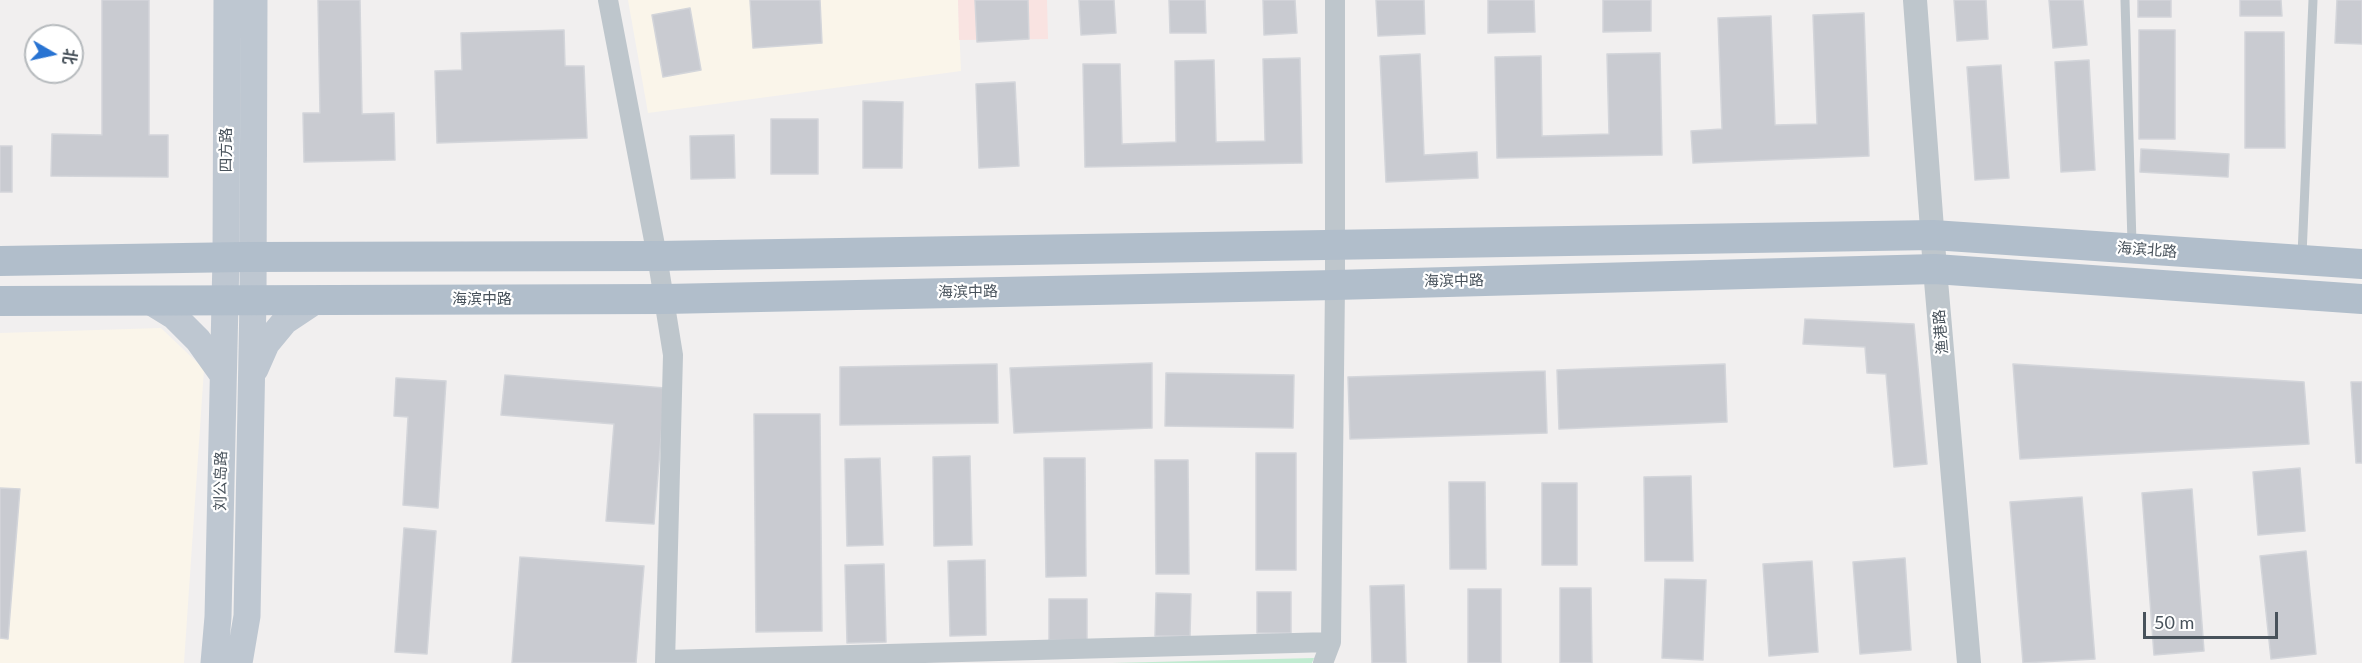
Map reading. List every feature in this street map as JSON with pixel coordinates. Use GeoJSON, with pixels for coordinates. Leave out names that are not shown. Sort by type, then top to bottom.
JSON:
{"type":"FeatureCollection","features":[{"type":"Feature","properties":{"kind":"main road","name":"四方路"},"geometry":{"type":"LineString","coordinates":[[227,0],[239,299]]}},
{"type":"Feature","properties":{"kind":"main road","name":"四方路"},"geometry":{"type":"LineString","coordinates":[[239,257],[254,0]]}},
{"type":"Feature","properties":{"kind":"main road"},"geometry":{"type":"LineString","coordinates":[[0,261],[239,257],[657,256],[1933,235]]}},
{"type":"Feature","properties":{"kind":"main road","name":"海滨北路"},"geometry":{"type":"LineString","coordinates":[[1933,235],[2362,264]]}},
{"type":"Feature","properties":{"kind":"main road"},"geometry":{"type":"LineString","coordinates":[[1935,269],[2362,299]]}},
{"type":"Feature","properties":{"kind":"main road","name":"海滨中路"},"geometry":{"type":"LineString","coordinates":[[0,301],[664,298],[1335,285],[1935,269]]}},
{"type":"Feature","properties":{"kind":"main road","name":"刘公岛路"},"geometry":{"type":"LineString","coordinates":[[214,663],[218,617],[223,375],[239,299]]}},
{"type":"Feature","properties":{"kind":"main road","name":"刘公岛路"},"geometry":{"type":"LineString","coordinates":[[239,299],[252,376],[247,616],[239,663]]}},
{"type":"Feature","properties":{"kind":"main road"},"geometry":{"type":"LineString","coordinates":[[252,376],[266,344],[285,321],[318,299]]}},
{"type":"Feature","properties":{"kind":"main road"},"geometry":{"type":"LineString","coordinates":[[148,300],[174,316],[198,340],[223,375]]}},
{"type":"Feature","properties":{"kind":"main road","name":"刘公岛路"},"geometry":{"type":"LineString","coordinates":[[247,616],[253,663]]}},
{"type":"Feature","properties":{"kind":"street"},"geometry":{"type":"LineString","coordinates":[[608,0],[657,256],[673,355],[665,662],[1331,642]]}},
{"type":"Feature","properties":{"kind":"street"},"geometry":{"type":"LineString","coordinates":[[1323,663],[1331,642],[1335,0]]}},
{"type":"Feature","properties":{"kind":"street","name":"渔港路"},"geometry":{"type":"LineString","coordinates":[[1915,0],[1935,269],[1969,663]]}},
{"type":"Feature","properties":{"kind":"lane"},"geometry":{"type":"LineString","coordinates":[[2125,0],[2133,249]]}},
{"type":"Feature","properties":{"kind":"lane"},"geometry":{"type":"LineString","coordinates":[[2302,260],[2313,0]]}},
{"type":"Feature","properties":{"kind":"shaded area"},"geometry":{"type":"Polygon","coordinates":[[[628,0],[958,0],[961,71],[648,113],[628,0]]]}},
{"type":"Feature","properties":{"kind":"shaded area"},"geometry":{"type":"Polygon","coordinates":[[[958,0],[1047,0],[1048,39],[959,40],[958,0]]]}},
{"type":"Feature","properties":{"kind":"shaded area"},"geometry":{"type":"Polygon","coordinates":[[[161,328],[204,369],[184,663],[0,663],[0,333],[161,328]]]}},
{"type":"Feature","properties":{"kind":"green space"},"geometry":{"type":"Polygon","coordinates":[[[1314,658],[1312,663],[1112,663],[1314,658]]]}},
{"type":"Feature","properties":{"kind":"building"},"geometry":{"type":"Polygon","coordinates":[[[102,0],[149,0],[149,135],[168,135],[168,177],[51,176],[52,134],[102,135],[102,0]]]}},
{"type":"Feature","properties":{"kind":"building"},"geometry":{"type":"Polygon","coordinates":[[[318,0],[360,0],[362,114],[394,113],[395,160],[304,162],[303,113],[320,113],[318,0]]]}},
{"type":"Feature","properties":{"kind":"building"},"geometry":{"type":"Polygon","coordinates":[[[750,0],[820,0],[822,43],[753,48],[750,0]]]}},
{"type":"Feature","properties":{"kind":"building"},"geometry":{"type":"Polygon","coordinates":[[[975,0],[1028,0],[1029,39],[977,42],[975,0]]]}},
{"type":"Feature","properties":{"kind":"building"},"geometry":{"type":"Polygon","coordinates":[[[1079,0],[1114,0],[1116,33],[1081,35],[1079,0]]]}},
{"type":"Feature","properties":{"kind":"building"},"geometry":{"type":"Polygon","coordinates":[[[1169,0],[1205,0],[1206,33],[1170,33],[1169,0]]]}},
{"type":"Feature","properties":{"kind":"building"},"geometry":{"type":"Polygon","coordinates":[[[1263,0],[1295,0],[1297,33],[1264,35],[1263,0]]]}},
{"type":"Feature","properties":{"kind":"building"},"geometry":{"type":"Polygon","coordinates":[[[1376,0],[1424,0],[1425,34],[1378,36],[1376,0]]]}},
{"type":"Feature","properties":{"kind":"building"},"geometry":{"type":"Polygon","coordinates":[[[1488,0],[1534,0],[1535,32],[1488,33],[1488,0]]]}},
{"type":"Feature","properties":{"kind":"building"},"geometry":{"type":"Polygon","coordinates":[[[1603,0],[1651,0],[1651,31],[1603,32],[1603,0]]]}},
{"type":"Feature","properties":{"kind":"building"},"geometry":{"type":"Polygon","coordinates":[[[1954,0],[1986,0],[1988,39],[1957,41],[1954,0]]]}},
{"type":"Feature","properties":{"kind":"building"},"geometry":{"type":"Polygon","coordinates":[[[2049,0],[2083,0],[2087,45],[2053,48],[2049,0]]]}},
{"type":"Feature","properties":{"kind":"building"},"geometry":{"type":"Polygon","coordinates":[[[2138,0],[2171,0],[2171,17],[2138,17],[2138,0]]]}},
{"type":"Feature","properties":{"kind":"building"},"geometry":{"type":"Polygon","coordinates":[[[2240,0],[2281,0],[2282,16],[2240,16],[2240,0]]]}},
{"type":"Feature","properties":{"kind":"building"},"geometry":{"type":"Polygon","coordinates":[[[2337,0],[2362,0],[2362,44],[2335,43],[2337,0]]]}},
{"type":"Feature","properties":{"kind":"building"},"geometry":{"type":"Polygon","coordinates":[[[690,8],[701,70],[663,77],[652,15],[690,8]]]}},
{"type":"Feature","properties":{"kind":"building"},"geometry":{"type":"Polygon","coordinates":[[[1864,13],[1869,156],[1693,163],[1691,131],[1722,129],[1718,18],[1771,16],[1775,125],[1817,124],[1813,15],[1864,13]]]}},
{"type":"Feature","properties":{"kind":"building"},"geometry":{"type":"Polygon","coordinates":[[[564,30],[565,66],[584,66],[587,138],[437,143],[435,71],[462,70],[461,33],[564,30]]]}},
{"type":"Feature","properties":{"kind":"building"},"geometry":{"type":"Polygon","coordinates":[[[2139,30],[2175,30],[2175,139],[2139,139],[2139,30]]]}},
{"type":"Feature","properties":{"kind":"building"},"geometry":{"type":"Polygon","coordinates":[[[2245,32],[2284,32],[2285,148],[2245,148],[2245,32]]]}},
{"type":"Feature","properties":{"kind":"building"},"geometry":{"type":"Polygon","coordinates":[[[1660,53],[1662,155],[1497,158],[1495,57],[1541,56],[1542,136],[1609,134],[1607,54],[1660,53]]]}},
{"type":"Feature","properties":{"kind":"building"},"geometry":{"type":"Polygon","coordinates":[[[1420,54],[1424,155],[1477,152],[1478,178],[1386,182],[1380,56],[1420,54]]]}},
{"type":"Feature","properties":{"kind":"building"},"geometry":{"type":"Polygon","coordinates":[[[1300,58],[1302,163],[1085,167],[1083,64],[1120,64],[1122,144],[1176,142],[1175,61],[1214,60],[1216,142],[1265,141],[1263,59],[1300,58]]]}},
{"type":"Feature","properties":{"kind":"building"},"geometry":{"type":"Polygon","coordinates":[[[2089,60],[2095,170],[2061,172],[2055,62],[2089,60]]]}},
{"type":"Feature","properties":{"kind":"building"},"geometry":{"type":"Polygon","coordinates":[[[2001,65],[2009,178],[1975,180],[1967,67],[2001,65]]]}},
{"type":"Feature","properties":{"kind":"building"},"geometry":{"type":"Polygon","coordinates":[[[1015,82],[1019,166],[979,168],[976,84],[1015,82]]]}},
{"type":"Feature","properties":{"kind":"building"},"geometry":{"type":"Polygon","coordinates":[[[863,101],[903,102],[902,168],[863,168],[863,101]]]}},
{"type":"Feature","properties":{"kind":"building"},"geometry":{"type":"Polygon","coordinates":[[[771,119],[818,119],[818,174],[771,174],[771,119]]]}},
{"type":"Feature","properties":{"kind":"building"},"geometry":{"type":"Polygon","coordinates":[[[734,135],[735,178],[691,179],[690,136],[734,135]]]}},
{"type":"Feature","properties":{"kind":"building"},"geometry":{"type":"Polygon","coordinates":[[[0,146],[12,146],[12,192],[0,192],[0,146]]]}},
{"type":"Feature","properties":{"kind":"building"},"geometry":{"type":"Polygon","coordinates":[[[2141,149],[2229,154],[2228,177],[2140,172],[2141,149]]]}},
{"type":"Feature","properties":{"kind":"building"},"geometry":{"type":"Polygon","coordinates":[[[1805,319],[1914,324],[1927,464],[1894,467],[1886,374],[1867,373],[1865,347],[1803,344],[1805,319]]]}},
{"type":"Feature","properties":{"kind":"building"},"geometry":{"type":"Polygon","coordinates":[[[1152,363],[1152,428],[1014,433],[1010,368],[1152,363]]]}},
{"type":"Feature","properties":{"kind":"building"},"geometry":{"type":"Polygon","coordinates":[[[997,364],[998,423],[840,425],[840,367],[997,364]]]}},
{"type":"Feature","properties":{"kind":"building"},"geometry":{"type":"Polygon","coordinates":[[[1725,364],[1727,422],[1559,429],[1557,370],[1725,364]]]}},
{"type":"Feature","properties":{"kind":"building"},"geometry":{"type":"Polygon","coordinates":[[[2013,364],[2304,382],[2309,444],[2020,459],[2013,364]]]}},
{"type":"Feature","properties":{"kind":"building"},"geometry":{"type":"Polygon","coordinates":[[[1545,371],[1547,433],[1350,439],[1348,377],[1545,371]]]}},
{"type":"Feature","properties":{"kind":"building"},"geometry":{"type":"Polygon","coordinates":[[[1166,373],[1294,375],[1293,428],[1165,426],[1166,373]]]}},
{"type":"Feature","properties":{"kind":"building"},"geometry":{"type":"Polygon","coordinates":[[[505,375],[665,388],[654,524],[606,521],[614,424],[501,415],[505,375]]]}},
{"type":"Feature","properties":{"kind":"building"},"geometry":{"type":"Polygon","coordinates":[[[396,378],[446,381],[438,508],[403,505],[408,417],[394,416],[396,378]]]}},
{"type":"Feature","properties":{"kind":"building"},"geometry":{"type":"Polygon","coordinates":[[[2351,382],[2362,382],[2362,463],[2356,463],[2351,382]]]}},
{"type":"Feature","properties":{"kind":"building"},"geometry":{"type":"Polygon","coordinates":[[[754,414],[820,414],[822,631],[756,632],[754,414]]]}},
{"type":"Feature","properties":{"kind":"building"},"geometry":{"type":"Polygon","coordinates":[[[1256,453],[1296,453],[1296,570],[1256,570],[1256,453]]]}},
{"type":"Feature","properties":{"kind":"building"},"geometry":{"type":"Polygon","coordinates":[[[970,456],[972,545],[934,546],[933,457],[970,456]]]}},
{"type":"Feature","properties":{"kind":"building"},"geometry":{"type":"Polygon","coordinates":[[[880,458],[883,545],[847,546],[845,459],[880,458]]]}},
{"type":"Feature","properties":{"kind":"building"},"geometry":{"type":"Polygon","coordinates":[[[1044,458],[1085,458],[1086,576],[1046,577],[1044,458]]]}},
{"type":"Feature","properties":{"kind":"building"},"geometry":{"type":"Polygon","coordinates":[[[1155,460],[1188,460],[1189,574],[1156,574],[1155,460]]]}},
{"type":"Feature","properties":{"kind":"building"},"geometry":{"type":"Polygon","coordinates":[[[2300,468],[2305,531],[2258,535],[2253,472],[2300,468]]]}},
{"type":"Feature","properties":{"kind":"building"},"geometry":{"type":"Polygon","coordinates":[[[1691,476],[1693,561],[1645,561],[1644,477],[1691,476]]]}},
{"type":"Feature","properties":{"kind":"building"},"geometry":{"type":"Polygon","coordinates":[[[1449,482],[1485,482],[1486,569],[1450,569],[1449,482]]]}},
{"type":"Feature","properties":{"kind":"building"},"geometry":{"type":"Polygon","coordinates":[[[1542,483],[1577,483],[1577,565],[1542,565],[1542,483]]]}},
{"type":"Feature","properties":{"kind":"building"},"geometry":{"type":"Polygon","coordinates":[[[0,488],[20,489],[8,639],[0,638],[0,488]]]}},
{"type":"Feature","properties":{"kind":"building"},"geometry":{"type":"Polygon","coordinates":[[[2192,489],[2204,651],[2154,655],[2142,493],[2192,489]]]}},
{"type":"Feature","properties":{"kind":"building"},"geometry":{"type":"Polygon","coordinates":[[[2082,497],[2095,659],[2023,663],[2010,502],[2082,497]]]}},
{"type":"Feature","properties":{"kind":"building"},"geometry":{"type":"Polygon","coordinates":[[[404,528],[436,531],[427,654],[395,652],[404,528]]]}},
{"type":"Feature","properties":{"kind":"building"},"geometry":{"type":"Polygon","coordinates":[[[2306,551],[2316,654],[2271,659],[2260,556],[2306,551]]]}},
{"type":"Feature","properties":{"kind":"building"},"geometry":{"type":"Polygon","coordinates":[[[520,557],[644,566],[636,663],[512,663],[520,557]]]}},
{"type":"Feature","properties":{"kind":"building"},"geometry":{"type":"Polygon","coordinates":[[[1905,558],[1911,650],[1860,654],[1853,562],[1905,558]]]}},
{"type":"Feature","properties":{"kind":"building"},"geometry":{"type":"Polygon","coordinates":[[[985,560],[986,635],[950,636],[948,561],[985,560]]]}},
{"type":"Feature","properties":{"kind":"building"},"geometry":{"type":"Polygon","coordinates":[[[1812,561],[1818,652],[1769,656],[1763,564],[1812,561]]]}},
{"type":"Feature","properties":{"kind":"building"},"geometry":{"type":"Polygon","coordinates":[[[884,564],[886,642],[847,643],[845,565],[884,564]]]}},
{"type":"Feature","properties":{"kind":"building"},"geometry":{"type":"Polygon","coordinates":[[[1665,579],[1706,580],[1703,660],[1662,658],[1665,579]]]}},
{"type":"Feature","properties":{"kind":"building"},"geometry":{"type":"Polygon","coordinates":[[[1404,585],[1406,663],[1372,663],[1370,586],[1404,585]]]}},
{"type":"Feature","properties":{"kind":"building"},"geometry":{"type":"Polygon","coordinates":[[[1560,588],[1591,588],[1592,663],[1560,663],[1560,588]]]}},
{"type":"Feature","properties":{"kind":"building"},"geometry":{"type":"Polygon","coordinates":[[[1468,589],[1501,589],[1501,663],[1468,663],[1468,589]]]}},
{"type":"Feature","properties":{"kind":"building"},"geometry":{"type":"Polygon","coordinates":[[[1257,592],[1291,592],[1291,633],[1257,633],[1257,592]]]}},
{"type":"Feature","properties":{"kind":"building"},"geometry":{"type":"Polygon","coordinates":[[[1156,593],[1191,594],[1190,636],[1155,636],[1156,593]]]}},
{"type":"Feature","properties":{"kind":"building"},"geometry":{"type":"Polygon","coordinates":[[[1049,599],[1087,599],[1087,640],[1049,640],[1049,599]]]}}]}
